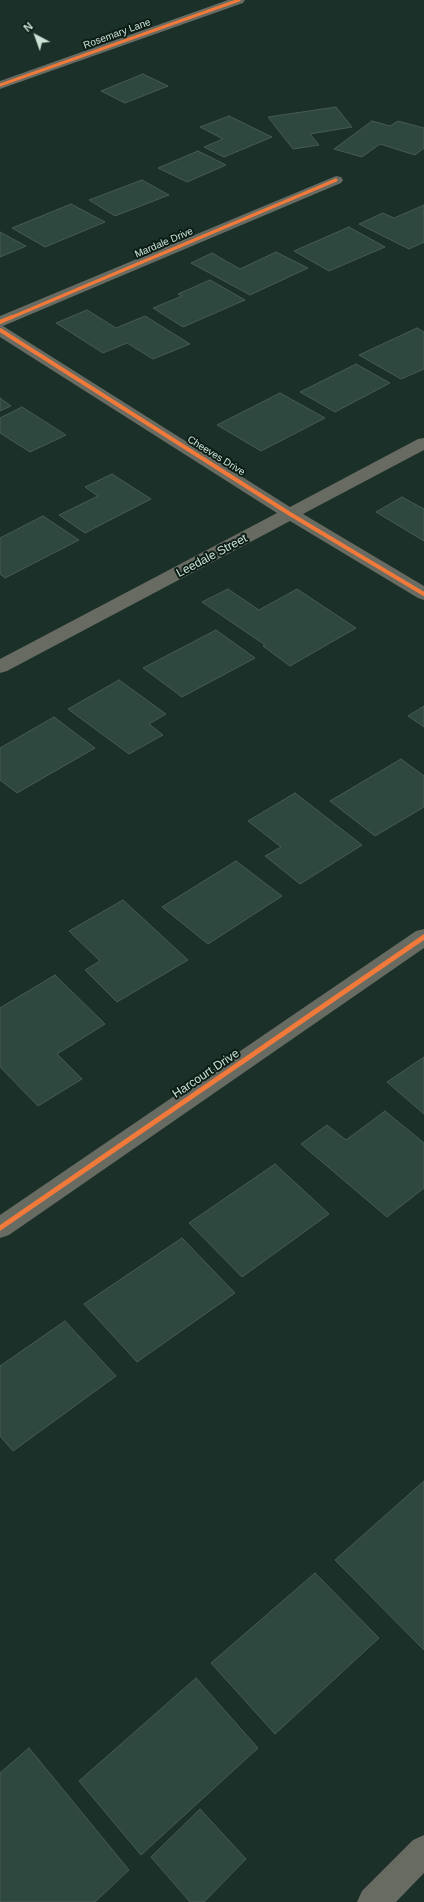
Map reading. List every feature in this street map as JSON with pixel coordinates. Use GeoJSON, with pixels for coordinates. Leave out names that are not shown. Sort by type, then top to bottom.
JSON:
{"type":"FeatureCollection","features":[{"type":"Feature","properties":{"kind":"street","name":"Rosemary Lane"},"geometry":{"type":"LineString","coordinates":[[0,85],[239,0]]}},
{"type":"Feature","properties":{"kind":"street","name":"Mardale Drive"},"geometry":{"type":"LineString","coordinates":[[0,322],[336,180]]}},
{"type":"Feature","properties":{"kind":"street","name":"Cheeves Drive"},"geometry":{"type":"LineString","coordinates":[[0,330],[290,514],[424,594]]}},
{"type":"Feature","properties":{"kind":"street","name":"Leedale Street"},"geometry":{"type":"LineString","coordinates":[[0,667],[424,443]]}},
{"type":"Feature","properties":{"kind":"street","name":"Harcourt Drive"},"geometry":{"type":"LineString","coordinates":[[0,1228],[424,937]]}},
{"type":"Feature","properties":{"kind":"street"},"geometry":{"type":"LineString","coordinates":[[373,1902],[424,1851]]}},
{"type":"Feature","properties":{"kind":"building"},"geometry":{"type":"Polygon","coordinates":[[[143,74],[168,86],[125,103],[101,91],[143,74]]]}},
{"type":"Feature","properties":{"kind":"building"},"geometry":{"type":"Polygon","coordinates":[[[336,107],[352,127],[310,134],[319,145],[293,149],[268,117],[336,107]]]}},
{"type":"Feature","properties":{"kind":"building"},"geometry":{"type":"Polygon","coordinates":[[[229,116],[272,137],[224,157],[204,147],[223,139],[200,127],[229,116]]]}},
{"type":"Feature","properties":{"kind":"building"},"geometry":{"type":"Polygon","coordinates":[[[372,121],[390,126],[398,121],[424,128],[424,148],[415,155],[380,144],[362,157],[334,149],[372,121]]]}},
{"type":"Feature","properties":{"kind":"building"},"geometry":{"type":"Polygon","coordinates":[[[198,151],[226,165],[187,182],[158,168],[198,151]]]}},
{"type":"Feature","properties":{"kind":"building"},"geometry":{"type":"Polygon","coordinates":[[[142,180],[169,195],[115,216],[89,200],[142,180]]]}},
{"type":"Feature","properties":{"kind":"building"},"geometry":{"type":"Polygon","coordinates":[[[71,204],[105,222],[45,247],[12,228],[71,204]]]}},
{"type":"Feature","properties":{"kind":"building"},"geometry":{"type":"Polygon","coordinates":[[[424,205],[424,242],[409,249],[359,224],[383,213],[394,218],[424,205]]]}},
{"type":"Feature","properties":{"kind":"building"},"geometry":{"type":"Polygon","coordinates":[[[349,227],[385,247],[329,271],[294,251],[349,227]]]}},
{"type":"Feature","properties":{"kind":"building"},"geometry":{"type":"Polygon","coordinates":[[[0,232],[26,246],[0,257],[0,232]]]}},
{"type":"Feature","properties":{"kind":"building"},"geometry":{"type":"Polygon","coordinates":[[[276,252],[308,268],[250,295],[191,263],[212,253],[240,269],[276,252]]]}},
{"type":"Feature","properties":{"kind":"building"},"geometry":{"type":"Polygon","coordinates":[[[210,280],[245,300],[183,327],[153,308],[182,296],[178,294],[210,280]]]}},
{"type":"Feature","properties":{"kind":"building"},"geometry":{"type":"Polygon","coordinates":[[[87,310],[116,328],[145,316],[190,344],[153,359],[127,343],[103,353],[56,323],[87,310]]]}},
{"type":"Feature","properties":{"kind":"building"},"geometry":{"type":"Polygon","coordinates":[[[417,328],[424,332],[424,369],[401,379],[359,355],[417,328]]]}},
{"type":"Feature","properties":{"kind":"building"},"geometry":{"type":"Polygon","coordinates":[[[356,364],[390,383],[335,412],[300,392],[356,364]]]}},
{"type":"Feature","properties":{"kind":"building"},"geometry":{"type":"Polygon","coordinates":[[[280,393],[325,418],[261,451],[217,425],[280,393]]]}},
{"type":"Feature","properties":{"kind":"building"},"geometry":{"type":"Polygon","coordinates":[[[0,398],[11,406],[0,411],[0,398]]]}},
{"type":"Feature","properties":{"kind":"building"},"geometry":{"type":"Polygon","coordinates":[[[22,407],[66,435],[30,452],[0,433],[0,418],[22,407]]]}},
{"type":"Feature","properties":{"kind":"building"},"geometry":{"type":"Polygon","coordinates":[[[112,474],[151,499],[85,533],[59,515],[98,496],[85,487],[112,474]]]}},
{"type":"Feature","properties":{"kind":"building"},"geometry":{"type":"Polygon","coordinates":[[[402,497],[424,509],[424,541],[376,512],[402,497]]]}},
{"type":"Feature","properties":{"kind":"building"},"geometry":{"type":"Polygon","coordinates":[[[43,516],[79,540],[5,578],[0,574],[0,538],[43,516]]]}},
{"type":"Feature","properties":{"kind":"building"},"geometry":{"type":"Polygon","coordinates":[[[228,589],[259,610],[297,589],[356,628],[290,666],[263,646],[265,645],[202,602],[228,589]]]}},
{"type":"Feature","properties":{"kind":"building"},"geometry":{"type":"Polygon","coordinates":[[[216,630],[255,658],[182,697],[143,668],[216,630]]]}},
{"type":"Feature","properties":{"kind":"building"},"geometry":{"type":"Polygon","coordinates":[[[119,680],[166,714],[149,724],[163,735],[129,754],[68,709],[119,680]]]}},
{"type":"Feature","properties":{"kind":"building"},"geometry":{"type":"Polygon","coordinates":[[[424,706],[424,727],[408,716],[424,706]]]}},
{"type":"Feature","properties":{"kind":"building"},"geometry":{"type":"Polygon","coordinates":[[[54,717],[95,748],[17,793],[0,780],[0,748],[54,717]]]}},
{"type":"Feature","properties":{"kind":"building"},"geometry":{"type":"Polygon","coordinates":[[[401,759],[424,776],[424,807],[375,836],[330,801],[401,759]]]}},
{"type":"Feature","properties":{"kind":"building"},"geometry":{"type":"Polygon","coordinates":[[[295,793],[362,845],[300,884],[265,856],[281,847],[248,821],[295,793]]]}},
{"type":"Feature","properties":{"kind":"building"},"geometry":{"type":"Polygon","coordinates":[[[236,861],[282,896],[208,944],[162,907],[236,861]]]}},
{"type":"Feature","properties":{"kind":"building"},"geometry":{"type":"Polygon","coordinates":[[[123,900],[188,960],[117,1002],[85,970],[100,961],[69,931],[123,900]]]}},
{"type":"Feature","properties":{"kind":"building"},"geometry":{"type":"Polygon","coordinates":[[[55,975],[105,1024],[57,1054],[82,1079],[38,1106],[0,1067],[0,1008],[55,975]]]}},
{"type":"Feature","properties":{"kind":"building"},"geometry":{"type":"Polygon","coordinates":[[[424,1057],[424,1114],[387,1082],[424,1057]]]}},
{"type":"Feature","properties":{"kind":"building"},"geometry":{"type":"Polygon","coordinates":[[[385,1111],[424,1143],[424,1188],[387,1217],[301,1144],[327,1125],[346,1140],[385,1111]]]}},
{"type":"Feature","properties":{"kind":"building"},"geometry":{"type":"Polygon","coordinates":[[[275,1164],[329,1214],[242,1277],[189,1223],[275,1164]]]}},
{"type":"Feature","properties":{"kind":"building"},"geometry":{"type":"Polygon","coordinates":[[[182,1238],[235,1293],[137,1362],[84,1304],[182,1238]]]}},
{"type":"Feature","properties":{"kind":"building"},"geometry":{"type":"Polygon","coordinates":[[[65,1321],[116,1376],[13,1451],[0,1436],[0,1366],[65,1321]]]}},
{"type":"Feature","properties":{"kind":"building"},"geometry":{"type":"Polygon","coordinates":[[[424,1481],[424,1650],[335,1560],[424,1481]]]}},
{"type":"Feature","properties":{"kind":"building"},"geometry":{"type":"Polygon","coordinates":[[[315,1573],[379,1638],[275,1734],[211,1663],[315,1573]]]}},
{"type":"Feature","properties":{"kind":"building"},"geometry":{"type":"Polygon","coordinates":[[[196,1678],[258,1748],[141,1855],[79,1781],[196,1678]]]}},
{"type":"Feature","properties":{"kind":"building"},"geometry":{"type":"Polygon","coordinates":[[[29,1748],[129,1870],[95,1902],[0,1902],[0,1773],[29,1748]]]}},
{"type":"Feature","properties":{"kind":"building"},"geometry":{"type":"Polygon","coordinates":[[[200,1809],[246,1859],[204,1902],[190,1902],[151,1857],[200,1809]]]}},
{"type":"Feature","properties":{"kind":"cycle path"},"geometry":{"type":"LineString","coordinates":[[0,85],[239,0]]}},
{"type":"Feature","properties":{"kind":"cycle path"},"geometry":{"type":"LineString","coordinates":[[0,322],[336,180]]}},
{"type":"Feature","properties":{"kind":"cycle path"},"geometry":{"type":"LineString","coordinates":[[0,330],[290,514],[424,594]]}},
{"type":"Feature","properties":{"kind":"cycle path"},"geometry":{"type":"LineString","coordinates":[[0,1228],[424,937]]}}]}
